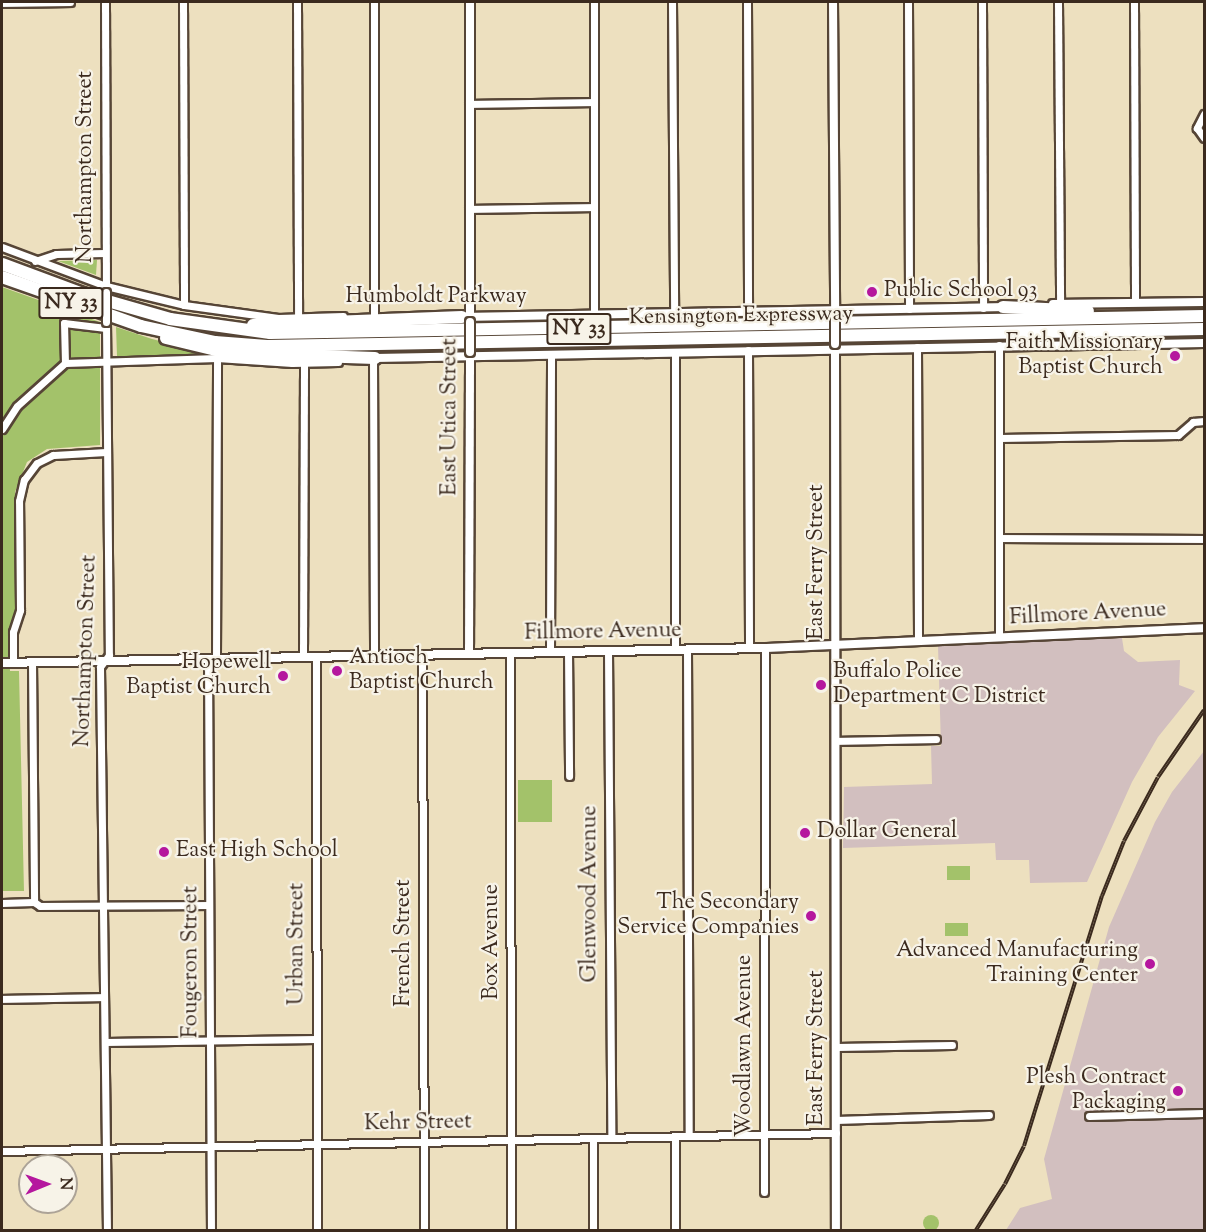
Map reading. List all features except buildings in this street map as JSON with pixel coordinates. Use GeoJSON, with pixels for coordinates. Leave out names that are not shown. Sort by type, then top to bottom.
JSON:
{"type":"FeatureCollection","features":[{"type":"Feature","properties":{"kind":"highway","name":"Kensington Expressway"},"geometry":{"type":"LineString","coordinates":[[2,264],[136,310],[219,327],[306,334],[1204,316]]}},
{"type":"Feature","properties":{"kind":"highway","name":"Kensington Expressway"},"geometry":{"type":"LineString","coordinates":[[2,277],[141,326],[215,342],[304,347],[1204,329]]}},
{"type":"Feature","properties":{"kind":"highway"},"geometry":{"type":"LineString","coordinates":[[1003,307],[1131,316]]}},
{"type":"Feature","properties":{"kind":"highway"},"geometry":{"type":"LineString","coordinates":[[219,327],[467,319]]}},
{"type":"Feature","properties":{"kind":"highway"},"geometry":{"type":"LineString","coordinates":[[141,326],[184,344],[229,353],[375,358]]}},
{"type":"Feature","properties":{"kind":"street"},"geometry":{"type":"LineString","coordinates":[[2,3],[70,2]]}},
{"type":"Feature","properties":{"kind":"street","name":"Northampton Street"},"geometry":{"type":"LineString","coordinates":[[105,2],[109,655],[100,667],[106,1230]]}},
{"type":"Feature","properties":{"kind":"street"},"geometry":{"type":"LineString","coordinates":[[183,2],[184,305]]}},
{"type":"Feature","properties":{"kind":"street"},"geometry":{"type":"LineString","coordinates":[[297,2],[298,317]]}},
{"type":"Feature","properties":{"kind":"street"},"geometry":{"type":"LineString","coordinates":[[374,2],[374,315]]}},
{"type":"Feature","properties":{"kind":"street","name":"East Utica Street"},"geometry":{"type":"LineString","coordinates":[[469,653],[470,354],[467,319],[470,2]]}},
{"type":"Feature","properties":{"kind":"street"},"geometry":{"type":"LineString","coordinates":[[594,2],[594,316]]}},
{"type":"Feature","properties":{"kind":"street"},"geometry":{"type":"LineString","coordinates":[[672,2],[674,315]]}},
{"type":"Feature","properties":{"kind":"street"},"geometry":{"type":"LineString","coordinates":[[747,2],[748,312]]}},
{"type":"Feature","properties":{"kind":"street","name":"East Ferry Street"},"geometry":{"type":"LineString","coordinates":[[833,2],[836,1230]]}},
{"type":"Feature","properties":{"kind":"street"},"geometry":{"type":"LineString","coordinates":[[908,2],[909,309]]}},
{"type":"Feature","properties":{"kind":"street"},"geometry":{"type":"LineString","coordinates":[[982,2],[983,308]]}},
{"type":"Feature","properties":{"kind":"street"},"geometry":{"type":"LineString","coordinates":[[1058,2],[1060,304]]}},
{"type":"Feature","properties":{"kind":"street"},"geometry":{"type":"LineString","coordinates":[[1134,2],[1135,302]]}},
{"type":"Feature","properties":{"kind":"street"},"geometry":{"type":"LineString","coordinates":[[469,104],[594,102]]}},
{"type":"Feature","properties":{"kind":"street"},"geometry":{"type":"LineString","coordinates":[[1203,117],[1197,131],[1204,138]]}},
{"type":"Feature","properties":{"kind":"street"},"geometry":{"type":"LineString","coordinates":[[469,209],[594,207]]}},
{"type":"Feature","properties":{"kind":"street","name":"Humboldt Parkway"},"geometry":{"type":"LineString","coordinates":[[2,247],[106,289],[184,305],[278,318],[374,315],[467,319],[748,312],[835,313],[1060,304],[1204,302]]}},
{"type":"Feature","properties":{"kind":"street"},"geometry":{"type":"LineString","coordinates":[[35,261],[56,254],[105,253]]}},
{"type":"Feature","properties":{"kind":"street"},"geometry":{"type":"LineString","coordinates":[[65,363],[64,323],[106,325]]}},
{"type":"Feature","properties":{"kind":"street"},"geometry":{"type":"LineString","coordinates":[[2,429],[17,406],[65,363],[217,358],[304,363],[470,354],[675,352],[835,346],[1204,343]]}},
{"type":"Feature","properties":{"kind":"street"},"geometry":{"type":"LineString","coordinates":[[999,345],[999,637]]}},
{"type":"Feature","properties":{"kind":"street"},"geometry":{"type":"LineString","coordinates":[[917,347],[918,640]]}},
{"type":"Feature","properties":{"kind":"street"},"geometry":{"type":"LineString","coordinates":[[748,350],[749,648]]}},
{"type":"Feature","properties":{"kind":"street"},"geometry":{"type":"LineString","coordinates":[[675,352],[675,649]]}},
{"type":"Feature","properties":{"kind":"street"},"geometry":{"type":"LineString","coordinates":[[550,354],[550,652]]}},
{"type":"Feature","properties":{"kind":"street","name":"Fougeron Street"},"geometry":{"type":"LineString","coordinates":[[211,1230],[209,904],[217,358]]}},
{"type":"Feature","properties":{"kind":"street"},"geometry":{"type":"LineString","coordinates":[[374,656],[375,358]]}},
{"type":"Feature","properties":{"kind":"street"},"geometry":{"type":"LineString","coordinates":[[303,657],[304,363]]}},
{"type":"Feature","properties":{"kind":"street"},"geometry":{"type":"LineString","coordinates":[[1000,438],[1176,435],[1195,421],[1204,421]]}},
{"type":"Feature","properties":{"kind":"street"},"geometry":{"type":"LineString","coordinates":[[13,663],[13,632],[20,610],[19,501],[24,480],[37,463],[53,455],[107,452]]}},
{"type":"Feature","properties":{"kind":"street"},"geometry":{"type":"LineString","coordinates":[[1000,538],[1204,539]]}},
{"type":"Feature","properties":{"kind":"street","name":"Fillmore Avenue"},"geometry":{"type":"LineString","coordinates":[[2,663],[765,648],[1204,628]]}},
{"type":"Feature","properties":{"kind":"street","name":"Woodlawn Avenue"},"geometry":{"type":"LineString","coordinates":[[764,1192],[765,648]]}},
{"type":"Feature","properties":{"kind":"street"},"geometry":{"type":"LineString","coordinates":[[687,649],[689,1136]]}},
{"type":"Feature","properties":{"kind":"street"},"geometry":{"type":"LineString","coordinates":[[568,651],[569,776]]}},
{"type":"Feature","properties":{"kind":"street","name":"Glenwood Avenue"},"geometry":{"type":"LineString","coordinates":[[608,651],[611,1138]]}},
{"type":"Feature","properties":{"kind":"street","name":"Box Avenue"},"geometry":{"type":"LineString","coordinates":[[510,653],[511,1230]]}},
{"type":"Feature","properties":{"kind":"street","name":"French Street"},"geometry":{"type":"LineString","coordinates":[[422,654],[424,1230]]}},
{"type":"Feature","properties":{"kind":"street","name":"Urban Street"},"geometry":{"type":"LineString","coordinates":[[316,657],[317,1230]]}},
{"type":"Feature","properties":{"kind":"street"},"geometry":{"type":"LineString","coordinates":[[32,662],[34,902]]}},
{"type":"Feature","properties":{"kind":"street"},"geometry":{"type":"LineString","coordinates":[[835,741],[936,739]]}},
{"type":"Feature","properties":{"kind":"street"},"geometry":{"type":"LineString","coordinates":[[2,903],[34,902],[40,906],[209,904]]}},
{"type":"Feature","properties":{"kind":"street"},"geometry":{"type":"LineString","coordinates":[[2,999],[104,997]]}},
{"type":"Feature","properties":{"kind":"street"},"geometry":{"type":"LineString","coordinates":[[105,1042],[316,1039]]}},
{"type":"Feature","properties":{"kind":"street"},"geometry":{"type":"LineString","coordinates":[[836,1047],[952,1045]]}},
{"type":"Feature","properties":{"kind":"street"},"geometry":{"type":"LineString","coordinates":[[1089,1116],[1204,1113]]}},
{"type":"Feature","properties":{"kind":"street"},"geometry":{"type":"LineString","coordinates":[[836,1120],[989,1116]]}},
{"type":"Feature","properties":{"kind":"street","name":"Kehr Street"},"geometry":{"type":"LineString","coordinates":[[2,1151],[836,1133]]}},
{"type":"Feature","properties":{"kind":"street"},"geometry":{"type":"LineString","coordinates":[[675,1136],[675,1230]]}},
{"type":"Feature","properties":{"kind":"street"},"geometry":{"type":"LineString","coordinates":[[592,1138],[593,1230]]}},
{"type":"Feature","properties":{"kind":"shaded area"},"geometry":{"type":"Polygon","coordinates":[[[1122,638],[1124,651],[1138,662],[1180,660],[1179,685],[1195,691],[1158,737],[1132,782],[1087,882],[1030,883],[1029,860],[996,860],[995,843],[843,848],[844,787],[932,784],[931,746],[941,746],[938,646],[1122,638]]]}},
{"type":"Feature","properties":{"kind":"shaded area"},"geometry":{"type":"Polygon","coordinates":[[[1204,751],[1204,1230],[1006,1230],[1020,1208],[1052,1199],[1044,1159],[1109,927],[1155,822],[1172,792],[1204,751]]]}},
{"type":"Feature","properties":{"kind":"green space"},"geometry":{"type":"Polygon","coordinates":[[[97,260],[96,275],[58,261],[97,260]]]}},
{"type":"Feature","properties":{"kind":"green space"},"geometry":{"type":"Polygon","coordinates":[[[2,287],[100,322],[100,445],[47,449],[27,462],[15,492],[15,611],[9,645],[10,671],[19,671],[24,891],[2,891],[2,287]]]}},
{"type":"Feature","properties":{"kind":"green space"},"geometry":{"type":"Polygon","coordinates":[[[116,327],[152,339],[223,357],[117,356],[116,327]]]}},
{"type":"Feature","properties":{"kind":"green space"},"geometry":{"type":"Polygon","coordinates":[[[518,780],[552,780],[552,822],[518,822],[518,780]]]}},
{"type":"Feature","properties":{"kind":"green space"},"geometry":{"type":"Polygon","coordinates":[[[947,866],[970,866],[970,880],[947,880],[947,866]]]}},
{"type":"Feature","properties":{"kind":"green space"},"geometry":{"type":"Polygon","coordinates":[[[945,923],[968,923],[968,936],[945,936],[945,923]]]}},
{"type":"Feature","properties":{"kind":"green space"},"geometry":{"type":"Polygon","coordinates":[[[928,1215],[934,1215],[939,1223],[937,1229],[928,1231],[923,1226],[923,1220],[928,1215]]]}},
{"type":"Feature","properties":{"kind":"railway"},"geometry":{"type":"LineString","coordinates":[[976,1230],[1005,1184],[1024,1146],[1102,896],[1124,841],[1158,777],[1204,710]]}},
{"type":"Feature","properties":{"kind":"place","name":"Public School 93"},"geometry":{"type":"Point","coordinates":[872,292]}},
{"type":"Feature","properties":{"kind":"place","name":"Faith Missionary Baptist Church"},"geometry":{"type":"Point","coordinates":[1175,356]}},
{"type":"Feature","properties":{"kind":"place","name":"Antioch Baptist Church"},"geometry":{"type":"Point","coordinates":[337,671]}},
{"type":"Feature","properties":{"kind":"place","name":"Hopewell Baptist Church"},"geometry":{"type":"Point","coordinates":[283,676]}},
{"type":"Feature","properties":{"kind":"place","name":"Buffalo Police Department C District"},"geometry":{"type":"Point","coordinates":[821,685]}},
{"type":"Feature","properties":{"kind":"place","name":"Dollar General"},"geometry":{"type":"Point","coordinates":[805,833]}},
{"type":"Feature","properties":{"kind":"place","name":"East High School"},"geometry":{"type":"Point","coordinates":[164,852]}},
{"type":"Feature","properties":{"kind":"place","name":"The Secondary Service Companies"},"geometry":{"type":"Point","coordinates":[811,916]}},
{"type":"Feature","properties":{"kind":"place","name":"Advanced Manufacturing Training Center"},"geometry":{"type":"Point","coordinates":[1150,964]}},
{"type":"Feature","properties":{"kind":"place","name":"Plesh Contract Packaging"},"geometry":{"type":"Point","coordinates":[1178,1091]}}]}
